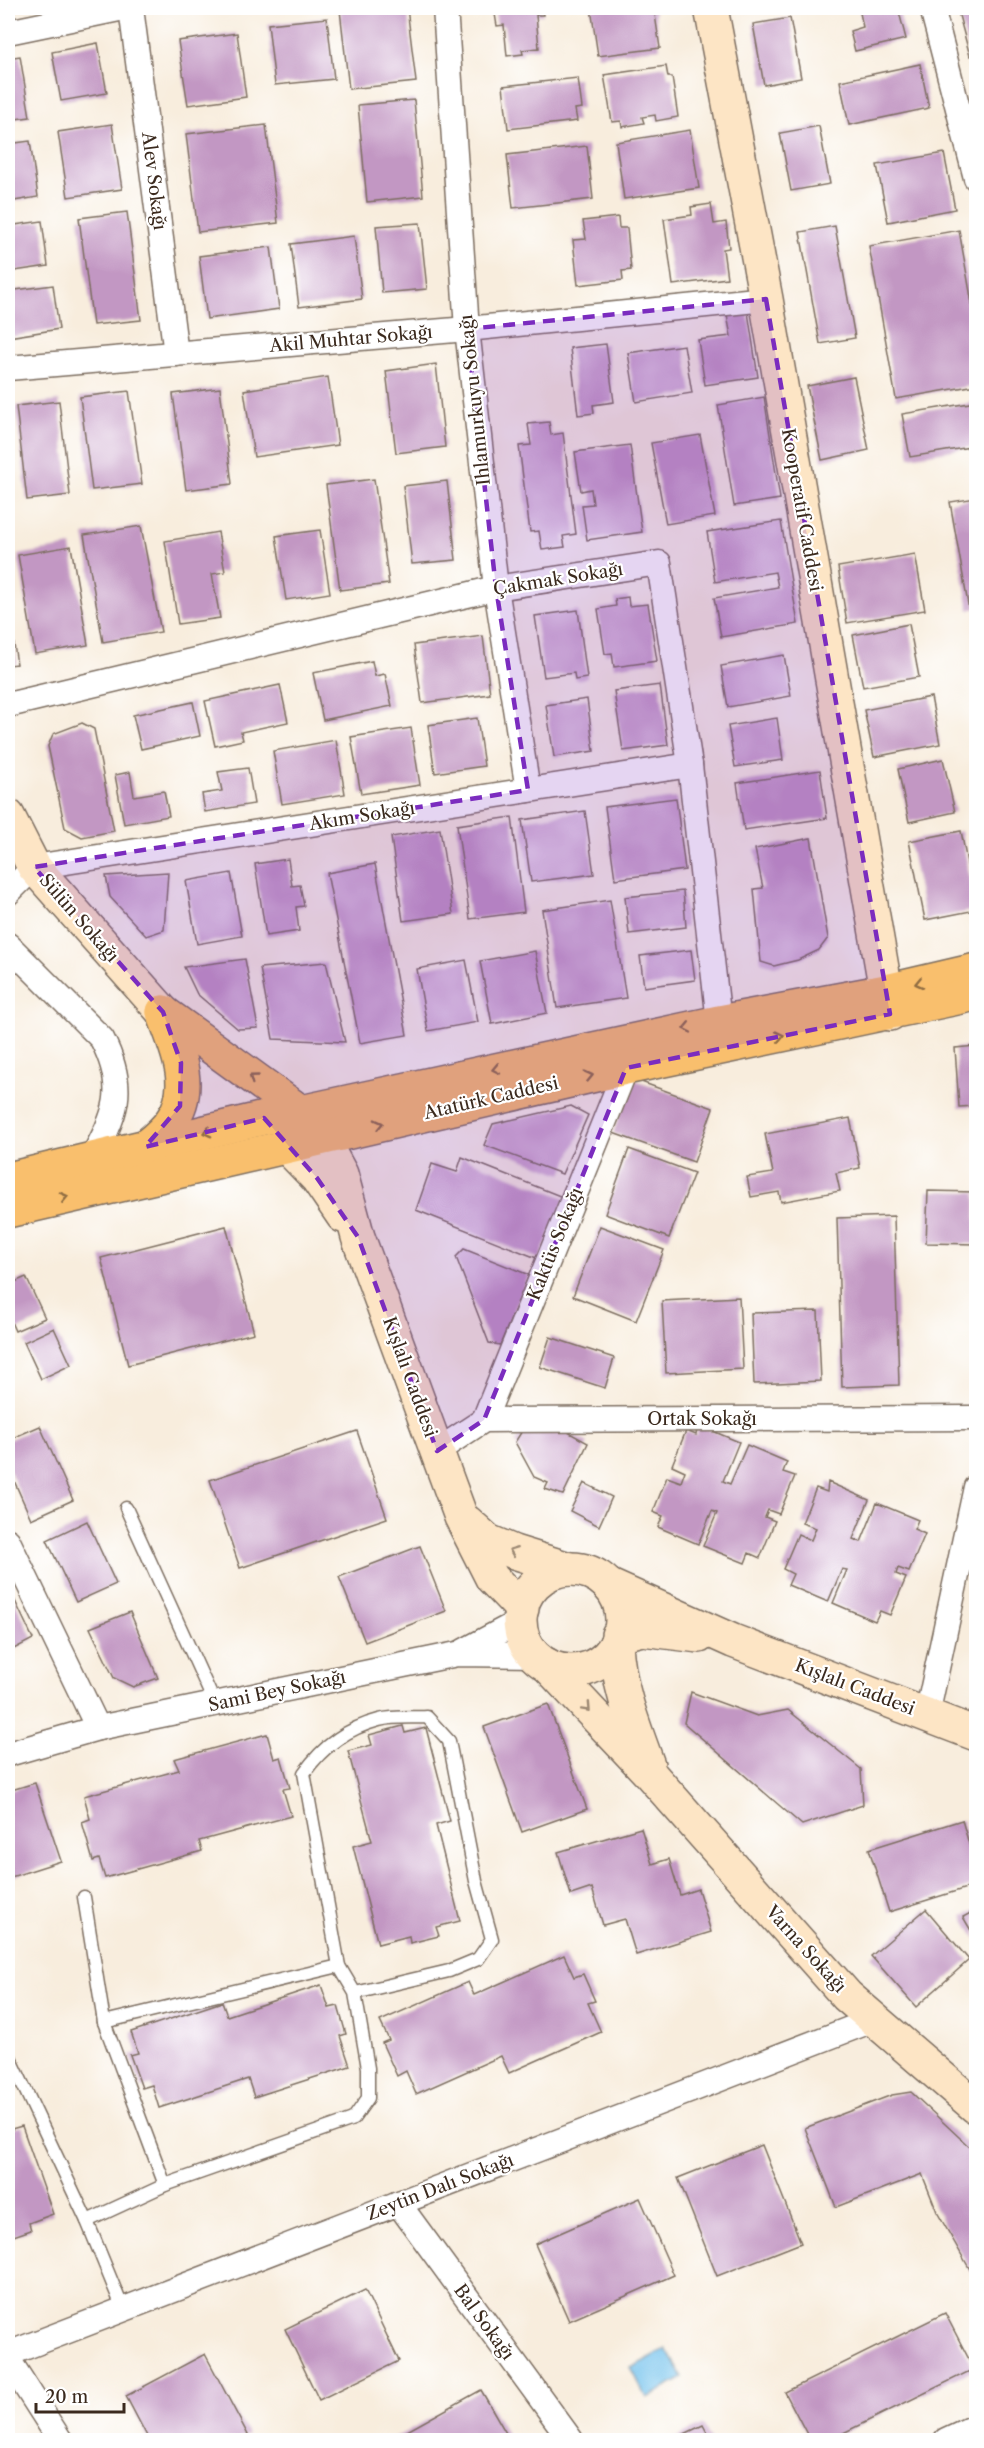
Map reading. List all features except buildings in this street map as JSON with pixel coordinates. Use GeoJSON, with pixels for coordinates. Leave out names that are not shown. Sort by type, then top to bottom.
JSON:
{"type":"FeatureCollection","features":[{"type":"Feature","properties":{"kind":"main road","name":"Atatürk Caddesi"},"geometry":{"type":"LineString","coordinates":[[8,1211],[626,1068],[887,1003],[976,970]]}},
{"type":"Feature","properties":{"kind":"main road","name":"Atatürk Caddesi"},"geometry":{"type":"LineString","coordinates":[[8,1179],[264,1118],[718,1022],[976,994]]}},
{"type":"Feature","properties":{"kind":"main road"},"geometry":{"type":"LineString","coordinates":[[163,1012],[301,1112],[321,1137]]}},
{"type":"Feature","properties":{"kind":"main road"},"geometry":{"type":"LineString","coordinates":[[163,1012],[224,1081],[264,1118],[286,1146]]}},
{"type":"Feature","properties":{"kind":"main road"},"geometry":{"type":"LineString","coordinates":[[145,1147],[173,1119],[180,1106],[182,1095],[181,1063],[163,1012]]}},
{"type":"Feature","properties":{"kind":"street"},"geometry":{"type":"LineString","coordinates":[[8,32],[123,8]]}},
{"type":"Feature","properties":{"kind":"street","name":"Alev Sokağı"},"geometry":{"type":"LineString","coordinates":[[131,8],[176,354]]}},
{"type":"Feature","properties":{"kind":"street","name":"Ihlamurkuyu Sokağı"},"geometry":{"type":"LineString","coordinates":[[445,8],[467,329],[496,588],[528,790]]}},
{"type":"Feature","properties":{"kind":"street","name":"Kooperatif Caddesi"},"geometry":{"type":"LineString","coordinates":[[711,8],[766,299],[887,1003]]}},
{"type":"Feature","properties":{"kind":"street"},"geometry":{"type":"LineString","coordinates":[[932,8],[976,178]]}},
{"type":"Feature","properties":{"kind":"street","name":"Akil Muhtar Sokağı"},"geometry":{"type":"LineString","coordinates":[[8,368],[467,329],[766,299]]}},
{"type":"Feature","properties":{"kind":"street","name":"Çakmak Sokağı"},"geometry":{"type":"LineString","coordinates":[[8,705],[496,588],[659,563],[690,765],[718,1022]]}},
{"type":"Feature","properties":{"kind":"street","name":"Akım Sokağı"},"geometry":{"type":"LineString","coordinates":[[34,867],[690,765]]}},
{"type":"Feature","properties":{"kind":"street","name":"Sülün Sokağı"},"geometry":{"type":"LineString","coordinates":[[8,816],[34,867],[163,1012]]}},
{"type":"Feature","properties":{"kind":"street"},"geometry":{"type":"LineString","coordinates":[[8,893],[34,867]]}},
{"type":"Feature","properties":{"kind":"street"},"geometry":{"type":"LineString","coordinates":[[8,945],[102,1039],[112,1059],[117,1080],[114,1114],[91,1160]]}},
{"type":"Feature","properties":{"kind":"street","name":"Kaktüs Sokağı"},"geometry":{"type":"LineString","coordinates":[[484,1420],[626,1068]]}},
{"type":"Feature","properties":{"kind":"street","name":"Kışlalı Caddesi"},"geometry":{"type":"LineString","coordinates":[[321,1137],[341,1174],[358,1237],[461,1517],[492,1578],[521,1615]]}},
{"type":"Feature","properties":{"kind":"street","name":"Kışlalı Caddesi"},"geometry":{"type":"LineString","coordinates":[[286,1146],[317,1178],[358,1237]]}},
{"type":"Feature","properties":{"kind":"street","name":"Ortak Sokağı"},"geometry":{"type":"LineString","coordinates":[[484,1420],[976,1418]]}},
{"type":"Feature","properties":{"kind":"street"},"geometry":{"type":"LineString","coordinates":[[437,1451],[484,1420]]}},
{"type":"Feature","properties":{"kind":"street"},"geometry":{"type":"LineString","coordinates":[[927,1715],[976,1487]]}},
{"type":"Feature","properties":{"kind":"street"},"geometry":{"type":"LineString","coordinates":[[457,1654],[541,1660],[563,1671],[579,1671],[608,1657],[623,1619],[621,1606],[608,1585],[583,1570],[568,1569],[488,1541],[461,1517]]}},
{"type":"Feature","properties":{"kind":"street"},"geometry":{"type":"LineString","coordinates":[[8,1541],[98,1728]]}},
{"type":"Feature","properties":{"kind":"street"},"geometry":{"type":"LineString","coordinates":[[541,1660],[522,1634],[521,1615],[529,1591],[542,1578],[568,1569]]}},
{"type":"Feature","properties":{"kind":"street","name":"Kışlalı Caddesi"},"geometry":{"type":"LineString","coordinates":[[608,1585],[734,1641],[976,1734]]}},
{"type":"Feature","properties":{"kind":"street"},"geometry":{"type":"LineString","coordinates":[[457,1654],[521,1615]]}},
{"type":"Feature","properties":{"kind":"street","name":"Kışlalı Caddesi"},"geometry":{"type":"LineString","coordinates":[[617,1639],[628,1631],[642,1629],[734,1641]]}},
{"type":"Feature","properties":{"kind":"street"},"geometry":{"type":"LineString","coordinates":[[617,1639],[617,1666],[622,1694],[651,1775]]}},
{"type":"Feature","properties":{"kind":"street","name":"Sami Bey Sokağı"},"geometry":{"type":"LineString","coordinates":[[8,1754],[98,1728],[457,1654]]}},
{"type":"Feature","properties":{"kind":"street","name":"Varna Sokağı"},"geometry":{"type":"LineString","coordinates":[[541,1660],[651,1775],[847,1996],[976,2107]]}},
{"type":"Feature","properties":{"kind":"street","name":"Zeytin Dalı Sokağı"},"geometry":{"type":"LineString","coordinates":[[8,2354],[873,2020]]}},
{"type":"Feature","properties":{"kind":"street","name":"Bal Sokağı"},"geometry":{"type":"LineString","coordinates":[[398,2203],[571,2440]]}},
{"type":"Feature","properties":{"kind":"street"},"geometry":{"type":"LineString","coordinates":[[8,2359],[60,2440]]}},
{"type":"Feature","properties":{"kind":"street"},"geometry":{"type":"LineString","coordinates":[[946,2440],[976,2426]]}},
{"type":"Feature","properties":{"kind":"lane"},"geometry":{"type":"LineString","coordinates":[[126,1508],[215,1704]]}},
{"type":"Feature","properties":{"kind":"lane"},"geometry":{"type":"LineString","coordinates":[[87,2222],[165,2185],[353,2118],[368,2098],[368,2068],[355,1993],[339,1966],[304,1773],[318,1754],[339,1736],[381,1719],[427,1717],[449,1741],[476,1881],[492,1939],[478,1959],[450,1971],[355,1993]]}},
{"type":"Feature","properties":{"kind":"lane"},"geometry":{"type":"LineString","coordinates":[[84,1897],[104,2022],[165,2185]]}},
{"type":"Feature","properties":{"kind":"lane"},"geometry":{"type":"LineString","coordinates":[[104,2022],[339,1966]]}},
{"type":"Feature","properties":{"kind":"lane"},"geometry":{"type":"LineString","coordinates":[[8,2053],[87,2222],[123,2309]]}},
{"type":"Feature","properties":{"kind":"highlighted area"},"geometry":{"type":"Polygon","coordinates":[[[766,299],[890,1014],[626,1068],[484,1420],[437,1451],[358,1237],[317,1178],[264,1118],[145,1147],[180,1106],[181,1063],[163,1012],[34,867],[528,790],[496,588],[467,329],[766,299]]]}},
{"type":"Feature","properties":{"kind":"water"},"geometry":{"type":"Polygon","coordinates":[[[666,2349],[683,2378],[647,2398],[631,2368],[666,2349]]]}}]}
